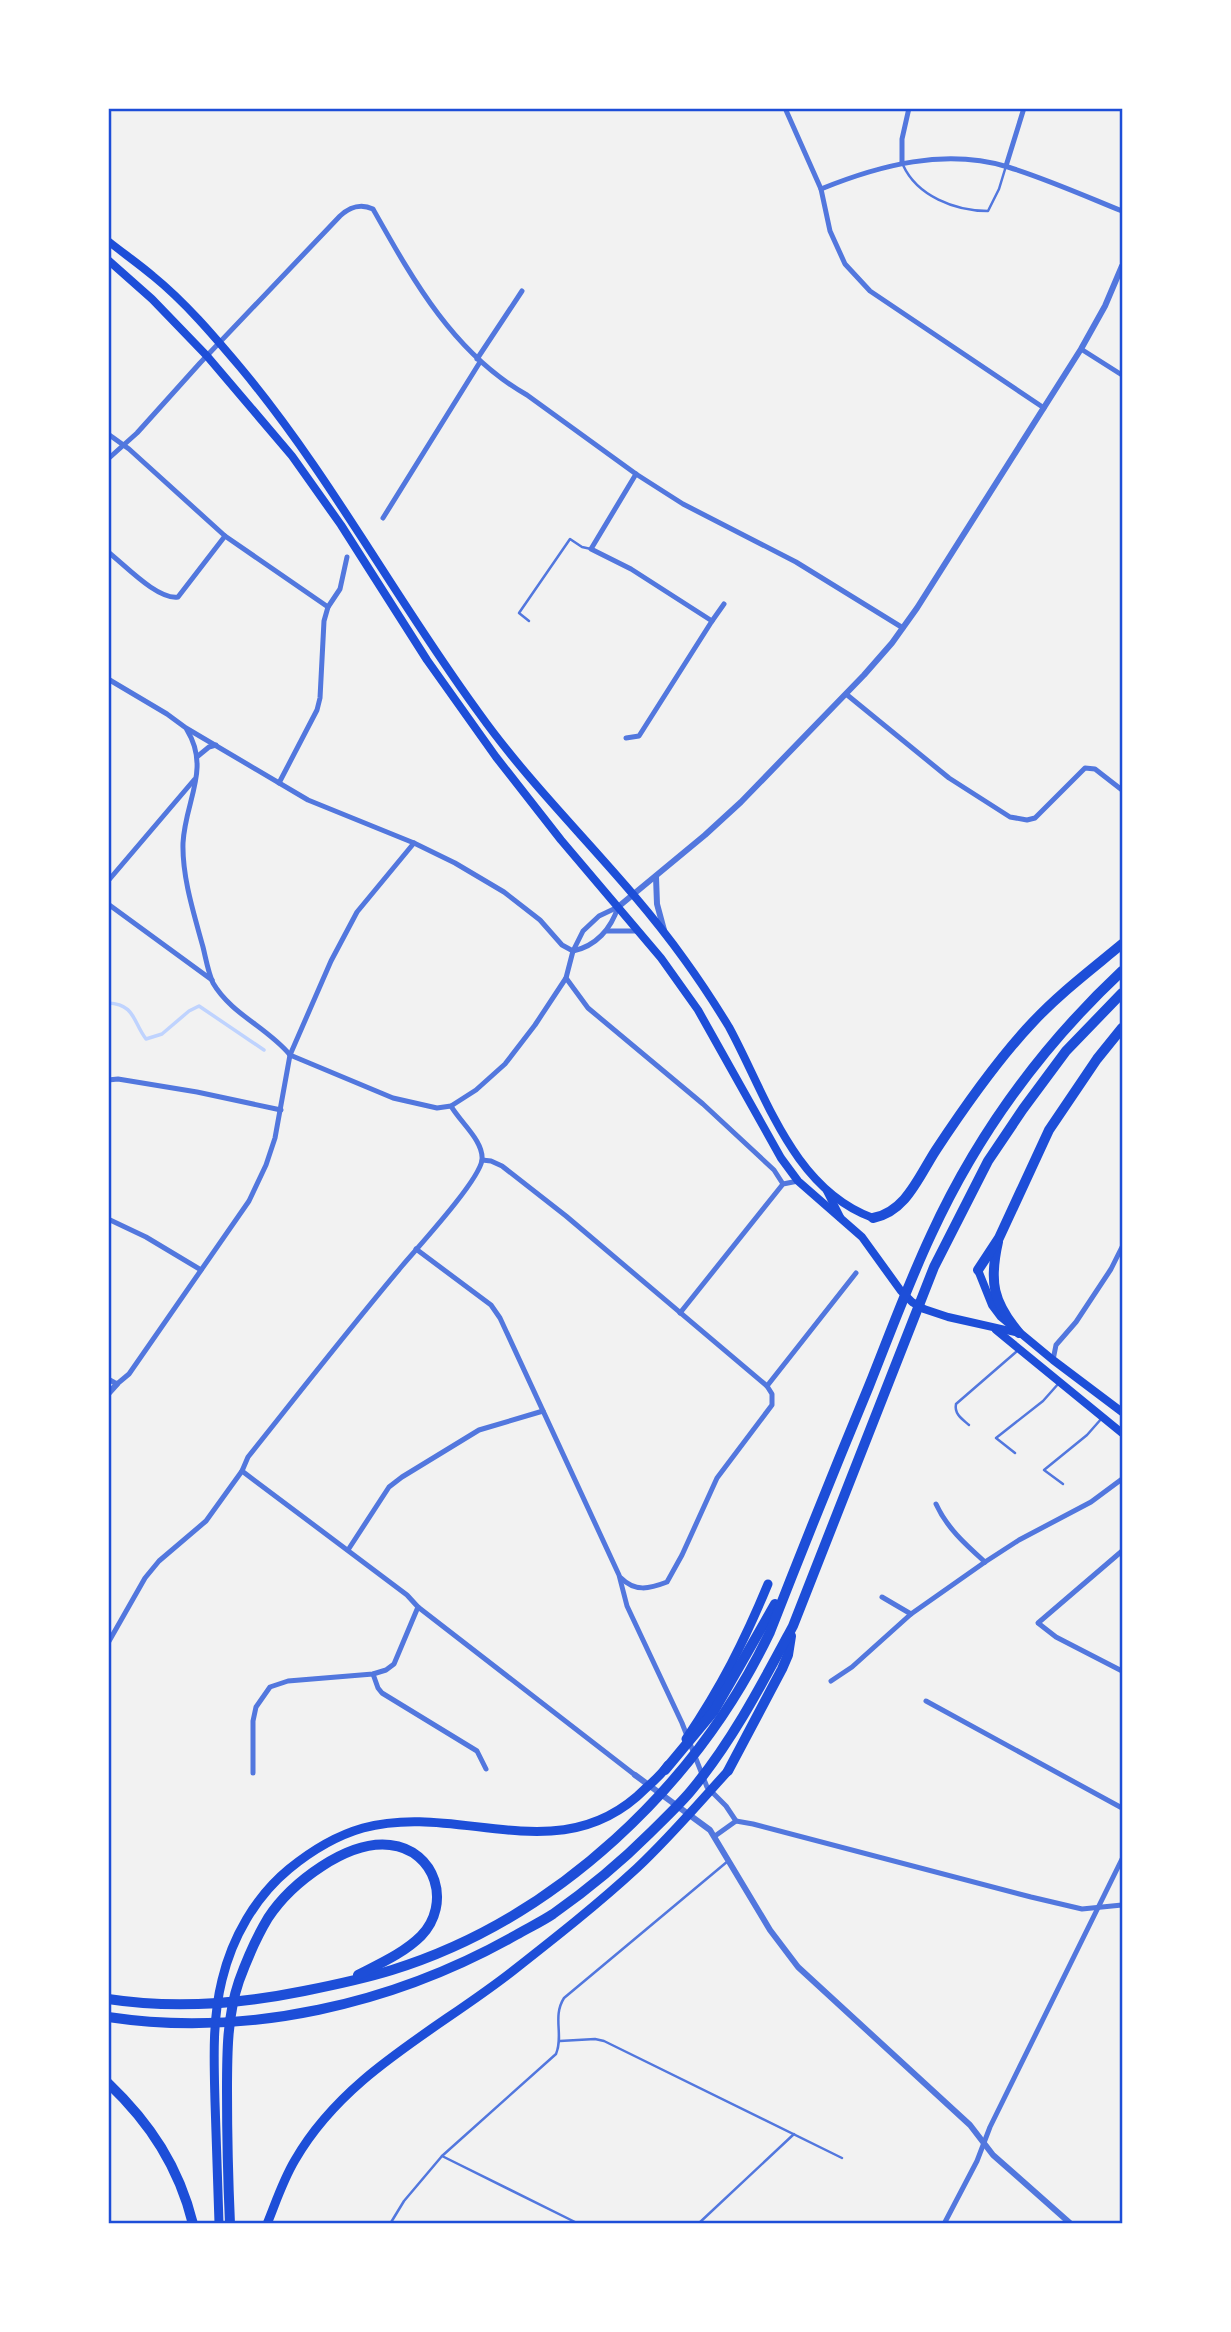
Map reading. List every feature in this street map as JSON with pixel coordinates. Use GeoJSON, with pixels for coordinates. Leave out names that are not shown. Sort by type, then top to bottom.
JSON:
{"type":"FeatureCollection","features":[{"type":"Feature","properties":{"kind":"highway"},"geometry":{"type":"LineString","coordinates":[[873,1218],[889,1214],[901,1205],[950,1129],[1034,1021],[1122,944]]}},
{"type":"Feature","properties":{"kind":"highway"},"geometry":{"type":"LineString","coordinates":[[108,1999],[197,2005],[259,2000],[344,1983],[394,1969],[439,1952],[540,1898],[589,1863],[649,1807],[695,1753],[754,1666],[931,1234],[965,1170],[1010,1099],[1052,1043],[1122,971]]}},
{"type":"Feature","properties":{"kind":"highway"},"geometry":{"type":"LineString","coordinates":[[108,2017],[194,2023],[264,2019],[340,2006],[393,1990],[480,1955],[550,1916],[594,1884],[636,1847],[690,1792],[722,1749],[766,1677],[793,1626],[934,1268],[982,1173],[1023,1109],[1066,1051],[1122,993]]}},
{"type":"Feature","properties":{"kind":"highway"},"geometry":{"type":"LineString","coordinates":[[978,1270],[999,1238],[1049,1130],[1097,1059],[1122,1028]]}},
{"type":"Feature","properties":{"kind":"highway"},"geometry":{"type":"LineString","coordinates":[[999,1238],[993,1266],[996,1295],[1003,1314],[1019,1333]]}},
{"type":"Feature","properties":{"kind":"highway"},"geometry":{"type":"LineString","coordinates":[[219,2224],[214,2057],[216,2016],[222,1980],[248,1915],[262,1896],[282,1875],[327,1842],[363,1828],[419,1822],[528,1832],[558,1831],[608,1817],[630,1803],[665,1770],[714,1711],[759,1635],[799,1557]]}},
{"type":"Feature","properties":{"kind":"highway"},"geometry":{"type":"LineString","coordinates":[[665,1770],[714,1698],[741,1647],[768,1584]]}},
{"type":"Feature","properties":{"kind":"highway"},"geometry":{"type":"LineString","coordinates":[[267,2224],[295,2160],[319,2125],[344,2096],[378,2066],[511,1972],[587,1911],[637,1868],[728,1771],[782,1669],[788,1655],[793,1626]]}},
{"type":"Feature","properties":{"kind":"highway"},"geometry":{"type":"LineString","coordinates":[[230,2224],[227,2057],[230,2018],[254,1942],[286,1897],[324,1864],[371,1845],[404,1847],[424,1860],[431,1870],[439,1897],[435,1915],[423,1934],[410,1946],[344,1983]]}},
{"type":"Feature","properties":{"kind":"highway"},"geometry":{"type":"LineString","coordinates":[[108,2083],[140,2115],[166,2152],[182,2188],[193,2224]]}},
{"type":"Feature","properties":{"kind":"main road"},"geometry":{"type":"LineString","coordinates":[[108,241],[155,277],[220,343],[272,406],[353,522],[434,650],[482,717],[666,935],[710,996],[778,1126],[802,1163],[847,1205],[873,1218]]}},
{"type":"Feature","properties":{"kind":"main road"},"geometry":{"type":"LineString","coordinates":[[108,260],[152,299],[207,356],[271,430],[325,502],[427,660],[496,757],[638,930],[698,1010],[772,1141],[798,1181],[862,1237],[912,1302],[934,1313],[1019,1333]]}},
{"type":"Feature","properties":{"kind":"main road"},"geometry":{"type":"LineString","coordinates":[[826,1188],[842,1220]]}},
{"type":"Feature","properties":{"kind":"main road"},"geometry":{"type":"LineString","coordinates":[[978,1270],[992,1305],[1000,1317],[1122,1412]]}},
{"type":"Feature","properties":{"kind":"main road"},"geometry":{"type":"LineString","coordinates":[[993,1328],[1122,1433]]}},
{"type":"Feature","properties":{"kind":"street"},"geometry":{"type":"LineString","coordinates":[[785,108],[821,189],[830,231],[845,264],[857,279],[870,291],[1044,408]]}},
{"type":"Feature","properties":{"kind":"street"},"geometry":{"type":"LineString","coordinates":[[789,117],[793,108]]}},
{"type":"Feature","properties":{"kind":"street"},"geometry":{"type":"LineString","coordinates":[[902,163],[902,139],[909,108]]}},
{"type":"Feature","properties":{"kind":"street"},"geometry":{"type":"LineString","coordinates":[[1006,166],[1024,108]]}},
{"type":"Feature","properties":{"kind":"street"},"geometry":{"type":"LineString","coordinates":[[821,189],[870,170],[939,159],[1006,166],[1122,211]]}},
{"type":"Feature","properties":{"kind":"street"},"geometry":{"type":"LineString","coordinates":[[108,458],[137,433],[340,216],[355,206],[367,206],[373,209],[429,303],[479,361],[511,387],[527,395],[636,474],[683,504],[796,562],[903,628]]}},
{"type":"Feature","properties":{"kind":"street"},"geometry":{"type":"LineString","coordinates":[[108,904],[212,980],[229,1003],[278,1041],[290,1055],[393,1098],[437,1108],[451,1106],[476,1090],[505,1064],[535,1025],[566,978],[573,951],[583,932],[599,916],[618,907],[656,877],[728,815],[846,694],[903,628],[1081,349],[1105,306],[1122,266]]}},
{"type":"Feature","properties":{"kind":"street"},"geometry":{"type":"LineString","coordinates":[[383,518],[522,290]]}},
{"type":"Feature","properties":{"kind":"street"},"geometry":{"type":"LineString","coordinates":[[1081,349],[1122,375]]}},
{"type":"Feature","properties":{"kind":"street"},"geometry":{"type":"LineString","coordinates":[[108,434],[124,445],[225,536],[328,607]]}},
{"type":"Feature","properties":{"kind":"street"},"geometry":{"type":"LineString","coordinates":[[636,474],[591,550],[631,569],[712,621]]}},
{"type":"Feature","properties":{"kind":"street"},"geometry":{"type":"LineString","coordinates":[[108,552],[158,593],[172,598],[178,597],[225,536]]}},
{"type":"Feature","properties":{"kind":"street"},"geometry":{"type":"LineString","coordinates":[[279,783],[317,710],[324,621],[328,607],[340,589],[347,557]]}},
{"type":"Feature","properties":{"kind":"street"},"geometry":{"type":"LineString","coordinates":[[626,738],[639,736],[724,604]]}},
{"type":"Feature","properties":{"kind":"street"},"geometry":{"type":"LineString","coordinates":[[108,679],[308,800],[414,843],[456,863],[504,891],[540,920],[562,945],[573,951],[585,948],[607,932],[618,907]]}},
{"type":"Feature","properties":{"kind":"street"},"geometry":{"type":"LineString","coordinates":[[846,694],[949,778],[1010,817],[1027,820],[1035,818],[1084,768],[1095,769],[1122,790]]}},
{"type":"Feature","properties":{"kind":"street"},"geometry":{"type":"LineString","coordinates":[[186,728],[198,756],[197,776],[186,817],[184,858],[192,905],[212,980]]}},
{"type":"Feature","properties":{"kind":"street"},"geometry":{"type":"LineString","coordinates":[[198,756],[216,744]]}},
{"type":"Feature","properties":{"kind":"street"},"geometry":{"type":"LineString","coordinates":[[108,881],[197,776]]}},
{"type":"Feature","properties":{"kind":"street"},"geometry":{"type":"LineString","coordinates":[[108,1394],[129,1374],[249,1200],[266,1165],[281,1110],[290,1055],[344,934],[357,912],[414,843]]}},
{"type":"Feature","properties":{"kind":"street"},"geometry":{"type":"LineString","coordinates":[[656,877],[657,904],[666,935]]}},
{"type":"Feature","properties":{"kind":"street"},"geometry":{"type":"LineString","coordinates":[[607,932],[638,930]]}},
{"type":"Feature","properties":{"kind":"street"},"geometry":{"type":"LineString","coordinates":[[566,978],[589,1008],[695,1097],[774,1170],[783,1184]]}},
{"type":"Feature","properties":{"kind":"street"},"geometry":{"type":"LineString","coordinates":[[108,1080],[118,1079],[184,1090],[281,1110]]}},
{"type":"Feature","properties":{"kind":"street"},"geometry":{"type":"LineString","coordinates":[[108,1643],[145,1578],[159,1561],[206,1521],[242,1471],[248,1457],[475,1176],[482,1160],[481,1149],[451,1106]]}},
{"type":"Feature","properties":{"kind":"street"},"geometry":{"type":"LineString","coordinates":[[482,1160],[502,1166],[537,1193],[767,1385],[772,1394],[772,1405],[717,1478],[667,1582],[645,1589],[628,1584],[619,1575]]}},
{"type":"Feature","properties":{"kind":"street"},"geometry":{"type":"LineString","coordinates":[[680,1313],[783,1184],[798,1181]]}},
{"type":"Feature","properties":{"kind":"street"},"geometry":{"type":"LineString","coordinates":[[108,1219],[146,1237],[201,1270]]}},
{"type":"Feature","properties":{"kind":"street"},"geometry":{"type":"LineString","coordinates":[[1053,1360],[1056,1345],[1111,1269],[1122,1247]]}},
{"type":"Feature","properties":{"kind":"street"},"geometry":{"type":"LineString","coordinates":[[416,1249],[491,1305],[500,1318],[619,1575],[627,1606],[707,1787],[736,1821],[1031,1898],[1082,1909],[1122,1905]]}},
{"type":"Feature","properties":{"kind":"street"},"geometry":{"type":"LineString","coordinates":[[767,1385],[856,1273]]}},
{"type":"Feature","properties":{"kind":"street"},"geometry":{"type":"LineString","coordinates":[[108,1380],[117,1384]]}},
{"type":"Feature","properties":{"kind":"street"},"geometry":{"type":"LineString","coordinates":[[348,1550],[389,1486],[478,1430],[543,1411]]}},
{"type":"Feature","properties":{"kind":"street"},"geometry":{"type":"LineString","coordinates":[[242,1471],[701,1822],[715,1836],[775,1938],[798,1967],[970,2125],[1005,2166],[1071,2224]]}},
{"type":"Feature","properties":{"kind":"street"},"geometry":{"type":"LineString","coordinates":[[831,1681],[852,1667],[911,1614],[985,1562],[1091,1502],[1122,1479]]}},
{"type":"Feature","properties":{"kind":"street"},"geometry":{"type":"LineString","coordinates":[[936,1504],[961,1541],[985,1562]]}},
{"type":"Feature","properties":{"kind":"street"},"geometry":{"type":"LineString","coordinates":[[1122,1551],[1038,1623],[1056,1637],[1122,1671]]}},
{"type":"Feature","properties":{"kind":"street"},"geometry":{"type":"LineString","coordinates":[[882,1597],[911,1614]]}},
{"type":"Feature","properties":{"kind":"street"},"geometry":{"type":"LineString","coordinates":[[253,1773],[253,1721],[256,1707],[270,1687],[288,1681],[386,1671],[394,1664],[418,1607]]}},
{"type":"Feature","properties":{"kind":"street"},"geometry":{"type":"LineString","coordinates":[[373,1674],[382,1693],[477,1751],[486,1769]]}},
{"type":"Feature","properties":{"kind":"street"},"geometry":{"type":"LineString","coordinates":[[926,1701],[1122,1808]]}},
{"type":"Feature","properties":{"kind":"street"},"geometry":{"type":"LineString","coordinates":[[715,1836],[736,1821]]}},
{"type":"Feature","properties":{"kind":"street"},"geometry":{"type":"LineString","coordinates":[[944,2224],[1122,1859]]}},
{"type":"Feature","properties":{"kind":"lane"},"geometry":{"type":"LineString","coordinates":[[902,163],[907,175],[929,195],[954,206],[978,211],[988,211],[1006,166]]}},
{"type":"Feature","properties":{"kind":"lane"},"geometry":{"type":"LineString","coordinates":[[529,621],[519,613],[570,539],[591,550]]}},
{"type":"Feature","properties":{"kind":"lane"},"geometry":{"type":"LineString","coordinates":[[970,1425],[956,1412],[956,1404],[1019,1349]]}},
{"type":"Feature","properties":{"kind":"lane"},"geometry":{"type":"LineString","coordinates":[[1015,1453],[996,1438],[1043,1401],[1059,1383]]}},
{"type":"Feature","properties":{"kind":"lane"},"geometry":{"type":"LineString","coordinates":[[1063,1484],[1044,1470],[1087,1435],[1102,1418]]}},
{"type":"Feature","properties":{"kind":"lane"},"geometry":{"type":"LineString","coordinates":[[390,2224],[411,2192],[442,2156],[552,2060],[560,2041],[557,2014],[564,1998],[728,1861]]}},
{"type":"Feature","properties":{"kind":"lane"},"geometry":{"type":"LineString","coordinates":[[560,2041],[604,2041],[842,2158]]}},
{"type":"Feature","properties":{"kind":"lane"},"geometry":{"type":"LineString","coordinates":[[698,2224],[794,2134]]}},
{"type":"Feature","properties":{"kind":"lane"},"geometry":{"type":"LineString","coordinates":[[442,2156],[579,2224]]}},
{"type":"Feature","properties":{"kind":"waterway"},"geometry":{"type":"LineString","coordinates":[[108,1003],[128,1010],[146,1039],[162,1034],[199,1006],[264,1050]]}}]}
